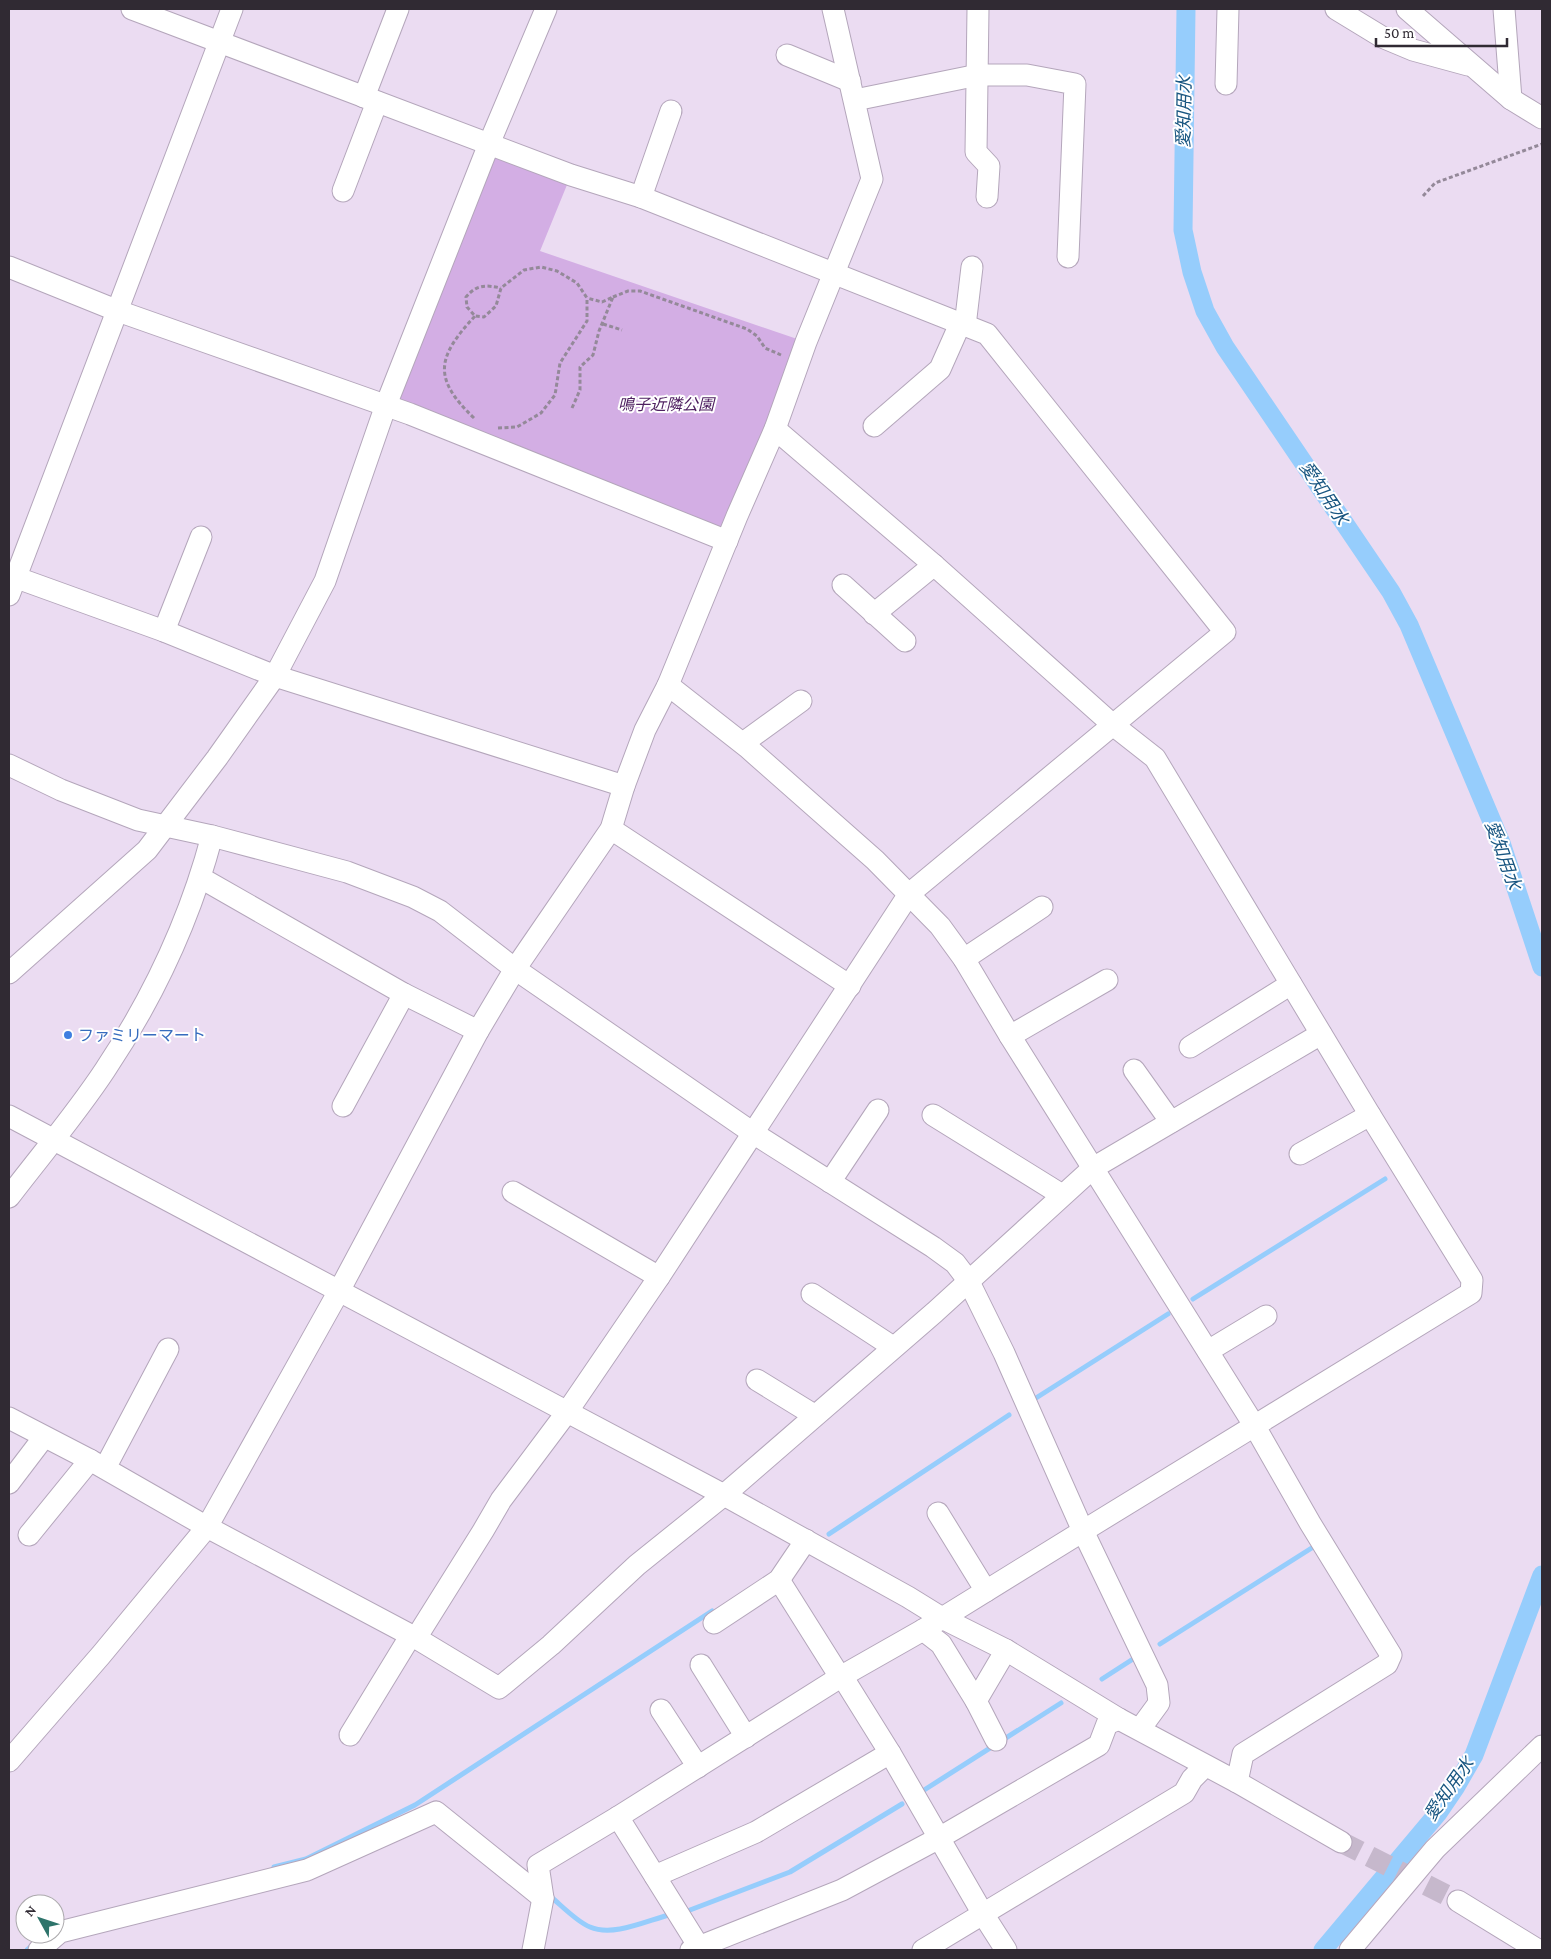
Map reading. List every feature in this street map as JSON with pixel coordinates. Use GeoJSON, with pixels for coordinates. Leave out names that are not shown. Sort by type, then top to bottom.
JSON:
{"type":"FeatureCollection","features":[{"type":"Feature","properties":{"kind":"street"},"geometry":{"type":"LineString","coordinates":[[132,9],[571,175],[641,197],[987,334],[1225,632],[909,894],[659,1277],[567,1412],[501,1500],[484,1532],[350,1735]]}},
{"type":"Feature","properties":{"kind":"street"},"geometry":{"type":"LineString","coordinates":[[232,9],[118,312],[11,583],[164,631],[275,676],[624,786]]}},
{"type":"Feature","properties":{"kind":"street"},"geometry":{"type":"LineString","coordinates":[[343,191],[398,9]]}},
{"type":"Feature","properties":{"kind":"street"},"geometry":{"type":"LineString","coordinates":[[9,973],[147,850],[217,758],[275,676],[325,581],[386,405],[489,144],[546,9]]}},
{"type":"Feature","properties":{"kind":"street"},"geometry":{"type":"LineString","coordinates":[[9,1761],[207,1527],[340,1290],[478,1031],[515,969],[611,829],[624,786],[645,730],[668,685],[774,429],[800,363],[806,342],[872,179],[833,9]]}},
{"type":"Feature","properties":{"kind":"street"},"geometry":{"type":"LineString","coordinates":[[978,9],[976,152],[990,166],[987,197]]}},
{"type":"Feature","properties":{"kind":"street"},"geometry":{"type":"LineString","coordinates":[[1226,84],[1228,9]]}},
{"type":"Feature","properties":{"kind":"street"},"geometry":{"type":"LineString","coordinates":[[1336,9],[1382,37],[1413,50],[1473,66]]}},
{"type":"Feature","properties":{"kind":"street"},"geometry":{"type":"LineString","coordinates":[[1407,9],[1511,98],[1542,118]]}},
{"type":"Feature","properties":{"kind":"street"},"geometry":{"type":"LineString","coordinates":[[1504,9],[1511,98]]}},
{"type":"Feature","properties":{"kind":"street"},"geometry":{"type":"LineString","coordinates":[[787,55],[852,90],[978,75],[1027,76],[1075,84],[1068,257]]}},
{"type":"Feature","properties":{"kind":"street"},"geometry":{"type":"LineString","coordinates":[[641,197],[671,111]]}},
{"type":"Feature","properties":{"kind":"street"},"geometry":{"type":"LineString","coordinates":[[9,267],[118,312],[386,405],[727,540]]}},
{"type":"Feature","properties":{"kind":"street"},"geometry":{"type":"LineString","coordinates":[[874,426],[940,369],[963,325],[972,267]]}},
{"type":"Feature","properties":{"kind":"street"},"geometry":{"type":"LineString","coordinates":[[533,1950],[543,1898],[538,1866],[618,1818],[841,1677],[923,1630],[1471,1293],[1472,1280],[1370,1115],[1155,758],[1113,725],[934,565],[774,429]]}},
{"type":"Feature","properties":{"kind":"street"},"geometry":{"type":"LineString","coordinates":[[164,631],[201,536]]}},
{"type":"Feature","properties":{"kind":"street"},"geometry":{"type":"LineString","coordinates":[[874,614],[934,565]]}},
{"type":"Feature","properties":{"kind":"street"},"geometry":{"type":"LineString","coordinates":[[843,585],[905,641]]}},
{"type":"Feature","properties":{"kind":"street"},"geometry":{"type":"LineString","coordinates":[[668,685],[743,743],[874,860],[940,926],[964,960],[1254,1425],[1310,1523],[1392,1655],[1387,1664],[1243,1754],[1237,1782]]}},
{"type":"Feature","properties":{"kind":"street"},"geometry":{"type":"LineString","coordinates":[[743,743],[801,701]]}},
{"type":"Feature","properties":{"kind":"street"},"geometry":{"type":"LineString","coordinates":[[9,765],[61,790],[138,820],[212,836],[347,872],[413,897],[440,911],[515,969],[753,1133],[956,1263],[968,1280],[1004,1353],[1083,1531],[1156,1685],[1159,1702],[1140,1728]]}},
{"type":"Feature","properties":{"kind":"street"},"geometry":{"type":"LineString","coordinates":[[611,829],[850,986]]}},
{"type":"Feature","properties":{"kind":"street"},"geometry":{"type":"LineString","coordinates":[[9,1197],[54,1140],[104,1071],[140,1015],[161,973],[201,878],[212,836]]}},
{"type":"Feature","properties":{"kind":"street"},"geometry":{"type":"LineString","coordinates":[[201,878],[404,994],[478,1031]]}},
{"type":"Feature","properties":{"kind":"street"},"geometry":{"type":"LineString","coordinates":[[964,960],[1042,907]]}},
{"type":"Feature","properties":{"kind":"street"},"geometry":{"type":"LineString","coordinates":[[1010,1036],[1107,980]]}},
{"type":"Feature","properties":{"kind":"street"},"geometry":{"type":"LineString","coordinates":[[1190,1047],[1291,984]]}},
{"type":"Feature","properties":{"kind":"street"},"geometry":{"type":"LineString","coordinates":[[343,1106],[404,994]]}},
{"type":"Feature","properties":{"kind":"street"},"geometry":{"type":"LineString","coordinates":[[9,1418],[97,1464],[207,1527],[414,1636],[499,1688],[551,1645],[637,1565],[724,1495],[894,1347],[1093,1168],[1321,1034]]}},
{"type":"Feature","properties":{"kind":"street"},"geometry":{"type":"LineString","coordinates":[[1134,1070],[1171,1122]]}},
{"type":"Feature","properties":{"kind":"street"},"geometry":{"type":"LineString","coordinates":[[830,1182],[878,1110]]}},
{"type":"Feature","properties":{"kind":"street"},"geometry":{"type":"LineString","coordinates":[[933,1115],[1062,1195]]}},
{"type":"Feature","properties":{"kind":"street"},"geometry":{"type":"LineString","coordinates":[[1300,1154],[1370,1115]]}},
{"type":"Feature","properties":{"kind":"street"},"geometry":{"type":"LineString","coordinates":[[9,1116],[724,1495],[908,1597],[942,1618],[1006,1650],[1119,1719],[1140,1728],[1341,1842]]}},
{"type":"Feature","properties":{"kind":"street"},"geometry":{"type":"LineString","coordinates":[[513,1192],[659,1277]]}},
{"type":"Feature","properties":{"kind":"street"},"geometry":{"type":"LineString","coordinates":[[812,1294],[894,1347]]}},
{"type":"Feature","properties":{"kind":"street"},"geometry":{"type":"LineString","coordinates":[[1208,1352],[1266,1316]]}},
{"type":"Feature","properties":{"kind":"street"},"geometry":{"type":"LineString","coordinates":[[29,1535],[97,1464],[168,1349]]}},
{"type":"Feature","properties":{"kind":"street"},"geometry":{"type":"LineString","coordinates":[[756,1380],[814,1416]]}},
{"type":"Feature","properties":{"kind":"street"},"geometry":{"type":"LineString","coordinates":[[9,1483],[44,1437]]}},
{"type":"Feature","properties":{"kind":"street"},"geometry":{"type":"LineString","coordinates":[[938,1513],[986,1591]]}},
{"type":"Feature","properties":{"kind":"street"},"geometry":{"type":"LineString","coordinates":[[714,1623],[779,1580],[806,1540]]}},
{"type":"Feature","properties":{"kind":"street"},"geometry":{"type":"LineString","coordinates":[[779,1580],[890,1753],[983,1914],[1006,1950]]}},
{"type":"Feature","properties":{"kind":"street"},"geometry":{"type":"LineString","coordinates":[[923,1630],[941,1644],[976,1701],[996,1740]]}},
{"type":"Feature","properties":{"kind":"street"},"geometry":{"type":"LineString","coordinates":[[976,1701],[1006,1650]]}},
{"type":"Feature","properties":{"kind":"street"},"geometry":{"type":"LineString","coordinates":[[701,1665],[746,1737]]}},
{"type":"Feature","properties":{"kind":"street"},"geometry":{"type":"LineString","coordinates":[[661,1710],[698,1767]]}},
{"type":"Feature","properties":{"kind":"street"},"geometry":{"type":"LineString","coordinates":[[618,1818],[655,1876],[697,1949],[842,1890],[940,1838],[1099,1745],[1107,1724],[1119,1719]]}},
{"type":"Feature","properties":{"kind":"street"},"geometry":{"type":"LineString","coordinates":[[1350,1950],[1435,1849],[1542,1746]]}},
{"type":"Feature","properties":{"kind":"street"},"geometry":{"type":"LineString","coordinates":[[655,1876],[756,1832],[890,1753]]}},
{"type":"Feature","properties":{"kind":"street"},"geometry":{"type":"LineString","coordinates":[[924,1950],[1184,1793],[1192,1779],[1205,1766]]}},
{"type":"Feature","properties":{"kind":"street"},"geometry":{"type":"LineString","coordinates":[[39,1950],[60,1932],[307,1870],[436,1812],[543,1898]]}},
{"type":"Feature","properties":{"kind":"street"},"geometry":{"type":"LineString","coordinates":[[1458,1901],[1538,1950]]}},
{"type":"Feature","properties":{"kind":"path"},"geometry":{"type":"LineString","coordinates":[[1423,196],[1435,182],[1542,144]]}},
{"type":"Feature","properties":{"kind":"path"},"geometry":{"type":"LineString","coordinates":[[501,288],[479,286],[466,297],[467,307],[475,316],[484,317],[496,306],[501,288],[524,270],[541,267],[557,271],[577,283],[588,298],[602,302],[628,292],[640,291],[747,329],[757,336],[765,348],[800,363]]}},
{"type":"Feature","properties":{"kind":"path"},"geometry":{"type":"LineString","coordinates":[[572,408],[580,390],[580,368],[593,355],[599,331],[613,297]]}},
{"type":"Feature","properties":{"kind":"path"},"geometry":{"type":"LineString","coordinates":[[494,428],[517,427],[541,413],[555,396],[560,363],[587,321],[588,298]]}},
{"type":"Feature","properties":{"kind":"path"},"geometry":{"type":"LineString","coordinates":[[475,316],[457,336],[448,353],[444,370],[448,388],[457,402],[474,419],[481,422]]}},
{"type":"Feature","properties":{"kind":"path"},"geometry":{"type":"LineString","coordinates":[[603,324],[622,330]]}},
{"type":"Feature","properties":{"kind":"green space","name":"鳴子近隣公園"},"geometry":{"type":"Polygon","coordinates":[[[489,144],[571,175],[540,251],[806,342],[727,541],[386,405],[489,144]]]}},
{"type":"Feature","properties":{"kind":"waterway","name":"愛知用水"},"geometry":{"type":"LineString","coordinates":[[1186,9],[1183,230],[1192,272],[1205,311],[1225,347],[1391,592],[1409,625],[1501,843],[1542,967]]}},
{"type":"Feature","properties":{"kind":"waterway"},"geometry":{"type":"LineString","coordinates":[[1193,1299],[1385,1179]]}},
{"type":"Feature","properties":{"kind":"waterway"},"geometry":{"type":"LineString","coordinates":[[1036,1398],[1168,1314]]}},
{"type":"Feature","properties":{"kind":"waterway"},"geometry":{"type":"LineString","coordinates":[[829,1534],[1009,1415]]}},
{"type":"Feature","properties":{"kind":"waterway"},"geometry":{"type":"LineString","coordinates":[[1160,1644],[1318,1544]]}},
{"type":"Feature","properties":{"kind":"waterway","name":"愛知用水"},"geometry":{"type":"LineString","coordinates":[[1323,1950],[1438,1813],[1455,1788],[1474,1755],[1542,1575]]}},
{"type":"Feature","properties":{"kind":"waterway"},"geometry":{"type":"LineString","coordinates":[[274,1867],[306,1859],[415,1805],[712,1611]]}},
{"type":"Feature","properties":{"kind":"waterway"},"geometry":{"type":"LineString","coordinates":[[1102,1679],[1133,1659]]}},
{"type":"Feature","properties":{"kind":"waterway"},"geometry":{"type":"LineString","coordinates":[[921,1792],[1061,1703]]}},
{"type":"Feature","properties":{"kind":"waterway"},"geometry":{"type":"LineString","coordinates":[[690,1910],[790,1872],[902,1804]]}},
{"type":"Feature","properties":{"kind":"waterway"},"geometry":{"type":"LineString","coordinates":[[550,1896],[580,1921],[599,1930],[629,1927],[669,1915]]}},
{"type":"Feature","properties":{"kind":"waterway"},"geometry":{"type":"LineString","coordinates":[[27,1950],[34,1944]]}},
{"type":"Feature","properties":{"kind":"tunnel"},"geometry":{"type":"LineString","coordinates":[[1341,1842],[1458,1901]]}},
{"type":"Feature","properties":{"kind":"place","name":"ファミリーマート"},"geometry":{"type":"Point","coordinates":[68,1035]}}]}
